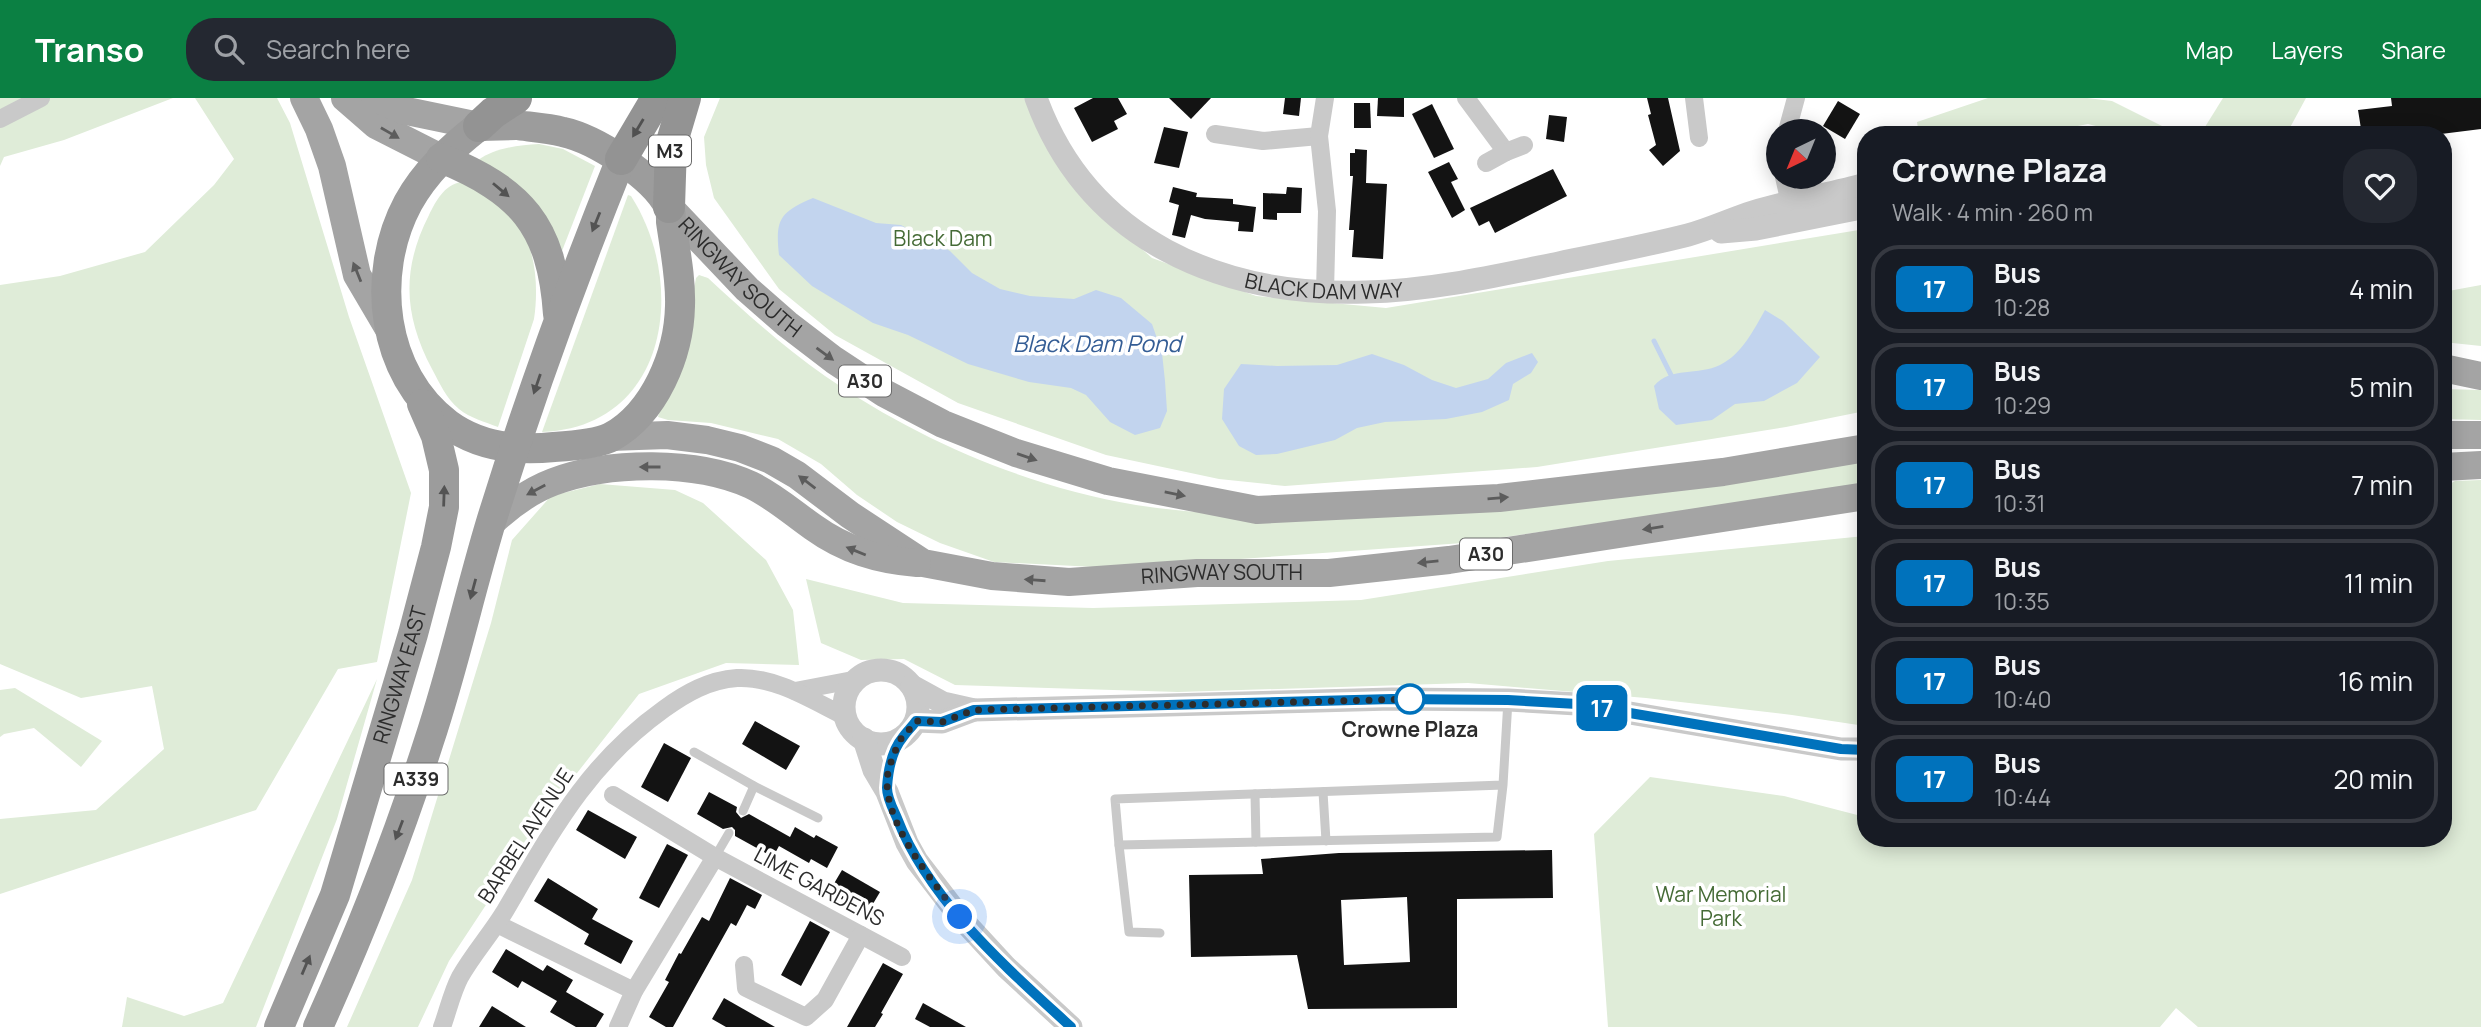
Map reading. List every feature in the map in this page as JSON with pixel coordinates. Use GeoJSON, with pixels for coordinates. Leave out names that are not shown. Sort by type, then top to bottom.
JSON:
{"type":"FeatureCollection","features":[{"type":"Feature","properties":{"kind":"highway"},"geometry":{"type":"LineString","coordinates":[[479,126],[516,98]]}},
{"type":"Feature","properties":{"kind":"highway","name":"M3"},"geometry":{"type":"LineString","coordinates":[[621,159],[657,98]]}},
{"type":"Feature","properties":{"kind":"highway","name":"M3"},"geometry":{"type":"LineString","coordinates":[[669,207],[671,145],[684,98]]}},
{"type":"Feature","properties":{"kind":"highway"},"geometry":{"type":"LineString","coordinates":[[418,396],[452,426],[487,442],[514,448],[556,447],[610,437],[636,416],[650,399],[668,364],[677,335],[679,284],[669,207],[639,172],[589,141],[564,132],[516,125],[479,126]]}},
{"type":"Feature","properties":{"kind":"highway","name":"RINGWAY EAST"},"geometry":{"type":"LineString","coordinates":[[279,1027],[335,895],[414,634],[442,520],[444,489],[441,451],[418,396],[399,360],[390,331],[386,277],[394,237],[412,196],[441,158],[479,126]]}},
{"type":"Feature","properties":{"kind":"highway"},"geometry":{"type":"LineString","coordinates":[[441,158],[473,171],[495,184],[528,217],[550,261],[558,319]]}},
{"type":"Feature","properties":{"kind":"highway"},"geometry":{"type":"LineString","coordinates":[[514,448],[558,319],[621,159]]}},
{"type":"Feature","properties":{"kind":"highway","name":"A339"},"geometry":{"type":"LineString","coordinates":[[318,1027],[404,816],[430,740],[514,448]]}},
{"type":"Feature","properties":{"kind":"main road"},"geometry":{"type":"LineString","coordinates":[[304,98],[332,166],[357,275],[390,331]]}},
{"type":"Feature","properties":{"kind":"main road"},"geometry":{"type":"LineString","coordinates":[[345,98],[384,130],[441,158]]}},
{"type":"Feature","properties":{"kind":"main road"},"geometry":{"type":"LineString","coordinates":[[375,98],[402,110],[479,126]]}},
{"type":"Feature","properties":{"kind":"main road","name":"RINGWAY SOUTH"},"geometry":{"type":"LineString","coordinates":[[669,207],[747,289],[787,324],[884,393],[943,424],[1004,449],[1108,481],[1257,510],[1499,498],[1723,471],[1857,449]]}},
{"type":"Feature","properties":{"kind":"main road"},"geometry":{"type":"LineString","coordinates":[[2452,370],[2481,378]]}},
{"type":"Feature","properties":{"kind":"main road"},"geometry":{"type":"LineString","coordinates":[[2452,379],[2481,378]]}},
{"type":"Feature","properties":{"kind":"main road"},"geometry":{"type":"LineString","coordinates":[[2452,435],[2481,435]]}},
{"type":"Feature","properties":{"kind":"main road","name":"RINGWAY SOUTH"},"geometry":{"type":"LineString","coordinates":[[610,437],[687,437],[724,443],[756,453],[797,475],[850,515],[923,563],[992,576],[1069,582],[1197,573],[1329,573],[1449,560],[1857,497]]}},
{"type":"Feature","properties":{"kind":"main road"},"geometry":{"type":"LineString","coordinates":[[1723,471],[1857,439]]}},
{"type":"Feature","properties":{"kind":"main road"},"geometry":{"type":"LineString","coordinates":[[2452,467],[2481,465]]}},
{"type":"Feature","properties":{"kind":"main road"},"geometry":{"type":"LineString","coordinates":[[491,523],[514,502],[545,485],[566,478],[589,472],[637,467],[684,468],[751,485],[854,551],[893,561],[923,563]]}},
{"type":"Feature","properties":{"kind":"main road"},"geometry":{"type":"LineString","coordinates":[[1700,520],[1857,512]]}},
{"type":"Feature","properties":{"kind":"street"},"geometry":{"type":"LineString","coordinates":[[0,119],[41,98]]}},
{"type":"Feature","properties":{"kind":"street","name":"BLACK DAM WAY"},"geometry":{"type":"LineString","coordinates":[[1036,98],[1044,120],[1069,163],[1093,194],[1125,224],[1159,247],[1206,270],[1260,286],[1325,292],[1411,289],[1513,272],[1690,234],[1753,212],[1792,213],[1857,208]]}},
{"type":"Feature","properties":{"kind":"street"},"geometry":{"type":"LineString","coordinates":[[1325,98],[1319,136],[1327,211],[1325,292]]}},
{"type":"Feature","properties":{"kind":"street"},"geometry":{"type":"LineString","coordinates":[[1466,98],[1506,152]]}},
{"type":"Feature","properties":{"kind":"street"},"geometry":{"type":"LineString","coordinates":[[1695,98],[1699,138]]}},
{"type":"Feature","properties":{"kind":"street"},"geometry":{"type":"LineString","coordinates":[[1790,119],[1796,98]]}},
{"type":"Feature","properties":{"kind":"street"},"geometry":{"type":"LineString","coordinates":[[1215,134],[1263,141],[1319,136]]}},
{"type":"Feature","properties":{"kind":"street"},"geometry":{"type":"LineString","coordinates":[[1245,149],[1263,141]]}},
{"type":"Feature","properties":{"kind":"street"},"geometry":{"type":"LineString","coordinates":[[1486,163],[1524,145]]}},
{"type":"Feature","properties":{"kind":"street","name":"BLACK DAM WAY"},"geometry":{"type":"LineString","coordinates":[[1792,213],[1857,188]]}},
{"type":"Feature","properties":{"kind":"street"},"geometry":{"type":"LineString","coordinates":[[1787,189],[1792,213]]}},
{"type":"Feature","properties":{"kind":"street"},"geometry":{"type":"LineString","coordinates":[[974,710],[942,722],[909,729],[888,743],[875,743],[864,739],[850,726],[845,704],[847,693],[858,679],[878,670],[902,676],[912,686],[943,704],[974,710],[1392,699],[1508,700],[1577,704],[1857,750]]}},
{"type":"Feature","properties":{"kind":"street","name":"BARBEL AVENUE"},"geometry":{"type":"LineString","coordinates":[[634,991],[497,924],[555,825],[580,789],[610,754],[646,722],[688,692],[715,683],[738,678],[763,681],[795,691],[846,717]]}},
{"type":"Feature","properties":{"kind":"street","name":"BARBEL AVENUE"},"geometry":{"type":"LineString","coordinates":[[795,691],[858,679]]}},
{"type":"Feature","properties":{"kind":"street"},"geometry":{"type":"LineString","coordinates":[[887,792],[889,768],[909,729],[918,702],[912,686]]}},
{"type":"Feature","properties":{"kind":"street"},"geometry":{"type":"LineString","coordinates":[[864,739],[874,770],[887,792],[907,844],[917,862],[960,917],[1006,967],[1071,1027]]}},
{"type":"Feature","properties":{"kind":"street","name":"LIME GARDENS"},"geometry":{"type":"LineString","coordinates":[[613,795],[715,856],[902,957]]}},
{"type":"Feature","properties":{"kind":"street"},"geometry":{"type":"LineString","coordinates":[[618,1027],[634,991],[715,856]]}},
{"type":"Feature","properties":{"kind":"street"},"geometry":{"type":"LineString","coordinates":[[442,1027],[459,978],[497,924]]}},
{"type":"Feature","properties":{"kind":"street"},"geometry":{"type":"LineString","coordinates":[[744,965],[746,988],[806,1017],[825,1000],[861,935]]}},
{"type":"Feature","properties":{"kind":"lane"},"geometry":{"type":"LineString","coordinates":[[1119,845],[1497,837],[1508,700]]}},
{"type":"Feature","properties":{"kind":"lane"},"geometry":{"type":"LineString","coordinates":[[694,752],[818,818]]}},
{"type":"Feature","properties":{"kind":"lane"},"geometry":{"type":"LineString","coordinates":[[1160,933],[1129,932],[1115,799],[1503,785]]}},
{"type":"Feature","properties":{"kind":"lane"},"geometry":{"type":"LineString","coordinates":[[743,811],[754,786]]}},
{"type":"Feature","properties":{"kind":"lane"},"geometry":{"type":"LineString","coordinates":[[1324,792],[1326,841]]}},
{"type":"Feature","properties":{"kind":"lane"},"geometry":{"type":"LineString","coordinates":[[1255,794],[1256,842]]}},
{"type":"Feature","properties":{"kind":"lane"},"geometry":{"type":"LineString","coordinates":[[715,856],[729,832]]}},
{"type":"Feature","properties":{"kind":"green space"},"geometry":{"type":"Polygon","coordinates":[[[0,98],[173,98],[64,140],[4,157],[0,166],[0,98]]]}},
{"type":"Feature","properties":{"kind":"green space"},"geometry":{"type":"Polygon","coordinates":[[[195,98],[277,98],[290,123],[349,317],[411,493],[377,662],[338,669],[256,810],[0,894],[0,819],[96,810],[164,749],[152,686],[81,698],[0,664],[0,285],[60,276],[145,252],[214,185],[234,159],[195,98]]]}},
{"type":"Feature","properties":{"kind":"green space","name":"Black Dam"},"geometry":{"type":"Polygon","coordinates":[[[720,98],[1027,98],[1040,135],[1083,197],[1152,258],[1256,296],[1386,308],[1857,230],[1857,413],[1786,427],[1537,467],[1285,486],[1219,479],[1106,455],[958,403],[835,335],[779,289],[714,198],[706,165],[704,137],[720,98]]]}},
{"type":"Feature","properties":{"kind":"green space"},"geometry":{"type":"Polygon","coordinates":[[[1988,98],[2087,98],[2112,101],[2162,126],[1918,126],[1917,122],[1988,98]]]}},
{"type":"Feature","properties":{"kind":"green space"},"geometry":{"type":"Polygon","coordinates":[[[2223,98],[2306,98],[2291,126],[2206,126],[2223,98]]]}},
{"type":"Feature","properties":{"kind":"green space"},"geometry":{"type":"Polygon","coordinates":[[[539,144],[563,149],[595,166],[562,251],[478,160],[507,148],[539,144]]]}},
{"type":"Feature","properties":{"kind":"green space"},"geometry":{"type":"Polygon","coordinates":[[[467,183],[501,207],[519,226],[531,251],[536,278],[534,319],[498,427],[478,420],[454,405],[423,349],[411,311],[410,274],[420,235],[441,194],[450,186],[467,183]]]}},
{"type":"Feature","properties":{"kind":"green space"},"geometry":{"type":"Polygon","coordinates":[[[628,195],[649,231],[659,270],[661,308],[655,345],[641,379],[617,406],[584,424],[542,432],[628,195]]]}},
{"type":"Feature","properties":{"kind":"green space"},"geometry":{"type":"Polygon","coordinates":[[[699,275],[708,278],[765,329],[825,376],[935,440],[1013,473],[1095,497],[1136,505],[1268,517],[1857,458],[1857,486],[1463,543],[1115,568],[994,562],[940,543],[897,522],[857,495],[821,464],[778,439],[711,423],[658,417],[699,275]]]}},
{"type":"Feature","properties":{"kind":"green space"},"geometry":{"type":"Polygon","coordinates":[[[2481,285],[2481,346],[2452,343],[2452,290],[2481,285]]]}},
{"type":"Feature","properties":{"kind":"green space"},"geometry":{"type":"Polygon","coordinates":[[[2452,389],[2481,390],[2481,420],[2452,419],[2452,389]]]}},
{"type":"Feature","properties":{"kind":"green space","name":"War Memorial Park"},"geometry":{"type":"Polygon","coordinates":[[[2481,480],[2481,1027],[2198,1027],[2176,1008],[2160,1027],[1608,1027],[1594,834],[1650,777],[1784,796],[1857,815],[1857,847],[2452,847],[2452,483],[2481,480]]]}},
{"type":"Feature","properties":{"kind":"green space"},"geometry":{"type":"Polygon","coordinates":[[[600,484],[675,490],[703,503],[766,560],[793,610],[799,665],[726,663],[639,694],[552,805],[449,961],[418,1027],[347,1027],[412,880],[491,623],[512,540],[551,496],[600,484]]]}},
{"type":"Feature","properties":{"kind":"green space"},"geometry":{"type":"Polygon","coordinates":[[[1857,537],[1857,725],[1646,698],[1468,683],[1178,692],[955,685],[904,659],[861,660],[821,643],[806,579],[903,603],[1093,608],[1361,600],[1608,561],[1857,537]]]}},
{"type":"Feature","properties":{"kind":"green space"},"geometry":{"type":"Polygon","coordinates":[[[377,679],[337,819],[256,1027],[122,1027],[127,997],[184,1016],[223,1003],[377,679]]]}},
{"type":"Feature","properties":{"kind":"green space"},"geometry":{"type":"Polygon","coordinates":[[[15,688],[102,741],[81,767],[34,728],[0,737],[0,690],[15,688]]]}},
{"type":"Feature","properties":{"kind":"water","name":"Black Dam Pond"},"geometry":{"type":"Polygon","coordinates":[[[813,198],[876,223],[901,225],[950,251],[972,273],[1000,289],[1030,296],[1074,299],[1096,290],[1121,298],[1152,324],[1162,353],[1167,411],[1160,428],[1135,435],[1110,422],[1086,395],[1071,388],[1029,382],[968,364],[908,335],[873,323],[812,286],[779,255],[778,233],[782,218],[787,213],[813,198]]]}},
{"type":"Feature","properties":{"kind":"water"},"geometry":{"type":"Polygon","coordinates":[[[1765,310],[1783,321],[1820,357],[1797,383],[1764,401],[1735,404],[1712,420],[1676,425],[1659,409],[1654,386],[1668,376],[1712,368],[1728,360],[1746,341],[1765,310]]]}},
{"type":"Feature","properties":{"kind":"water","name":"Black Dam Pond"},"geometry":{"type":"Polygon","coordinates":[[[1532,353],[1538,362],[1531,373],[1513,384],[1509,400],[1482,412],[1446,419],[1385,422],[1357,428],[1335,440],[1277,454],[1256,455],[1239,446],[1222,419],[1224,389],[1241,364],[1337,365],[1372,354],[1456,388],[1488,379],[1506,363],[1532,353]]]}},
{"type":"Feature","properties":{"kind":"building"},"geometry":{"type":"Polygon","coordinates":[[[1093,98],[1118,98],[1127,114],[1114,121],[1118,129],[1092,142],[1074,108],[1093,98]]]}},
{"type":"Feature","properties":{"kind":"building"},"geometry":{"type":"Polygon","coordinates":[[[1169,98],[1211,98],[1191,119],[1169,98]]]}},
{"type":"Feature","properties":{"kind":"building"},"geometry":{"type":"Polygon","coordinates":[[[1285,98],[1301,98],[1299,116],[1283,114],[1285,98]]]}},
{"type":"Feature","properties":{"kind":"building"},"geometry":{"type":"Polygon","coordinates":[[[1378,98],[1404,98],[1404,117],[1377,116],[1378,98]]]}},
{"type":"Feature","properties":{"kind":"building"},"geometry":{"type":"Polygon","coordinates":[[[1647,98],[1668,98],[1680,151],[1663,166],[1649,150],[1656,145],[1648,115],[1651,114],[1647,98]]]}},
{"type":"Feature","properties":{"kind":"building"},"geometry":{"type":"Polygon","coordinates":[[[2391,98],[2481,98],[2481,129],[2452,133],[2452,126],[2361,126],[2358,110],[2392,106],[2391,98]]]}},
{"type":"Feature","properties":{"kind":"building"},"geometry":{"type":"Polygon","coordinates":[[[1838,101],[1860,114],[1845,139],[1836,134],[1836,119],[1827,119],[1838,101]]]}},
{"type":"Feature","properties":{"kind":"building"},"geometry":{"type":"Polygon","coordinates":[[[1354,103],[1370,103],[1371,128],[1354,128],[1354,103]]]}},
{"type":"Feature","properties":{"kind":"building"},"geometry":{"type":"Polygon","coordinates":[[[1432,104],[1454,149],[1434,158],[1412,114],[1432,104]]]}},
{"type":"Feature","properties":{"kind":"building"},"geometry":{"type":"Polygon","coordinates":[[[1549,115],[1567,117],[1564,142],[1546,139],[1549,115]]]}},
{"type":"Feature","properties":{"kind":"building"},"geometry":{"type":"Polygon","coordinates":[[[1164,127],[1188,132],[1179,168],[1154,163],[1164,127]]]}},
{"type":"Feature","properties":{"kind":"building"},"geometry":{"type":"Polygon","coordinates":[[[1355,149],[1367,150],[1366,183],[1387,184],[1383,259],[1352,257],[1354,230],[1349,230],[1353,176],[1350,176],[1350,153],[1355,153],[1355,149]]]}},
{"type":"Feature","properties":{"kind":"building"},"geometry":{"type":"Polygon","coordinates":[[[1449,162],[1458,179],[1451,182],[1465,210],[1452,218],[1428,172],[1449,162]]]}},
{"type":"Feature","properties":{"kind":"building"},"geometry":{"type":"Polygon","coordinates":[[[1553,169],[1567,196],[1495,233],[1489,221],[1479,226],[1470,208],[1553,169]]]}},
{"type":"Feature","properties":{"kind":"building"},"geometry":{"type":"Polygon","coordinates":[[[1173,187],[1197,193],[1196,197],[1233,199],[1233,204],[1256,207],[1253,232],[1238,231],[1239,222],[1191,215],[1185,238],[1172,235],[1179,205],[1169,202],[1173,187]]]}},
{"type":"Feature","properties":{"kind":"building"},"geometry":{"type":"Polygon","coordinates":[[[1287,187],[1302,188],[1301,213],[1277,213],[1277,220],[1263,219],[1263,193],[1286,194],[1287,187]]]}},
{"type":"Feature","properties":{"kind":"building"},"geometry":{"type":"Polygon","coordinates":[[[755,721],[800,746],[786,770],[742,744],[755,721]]]}},
{"type":"Feature","properties":{"kind":"building"},"geometry":{"type":"Polygon","coordinates":[[[664,743],[691,758],[668,802],[641,787],[664,743]]]}},
{"type":"Feature","properties":{"kind":"building"},"geometry":{"type":"Polygon","coordinates":[[[709,792],[737,807],[736,812],[741,818],[749,814],[790,837],[795,827],[838,847],[827,868],[811,859],[809,863],[779,846],[773,857],[735,836],[732,827],[723,829],[697,814],[709,792]]]}},
{"type":"Feature","properties":{"kind":"building"},"geometry":{"type":"Polygon","coordinates":[[[588,810],[637,837],[625,859],[576,830],[588,810]]]}},
{"type":"Feature","properties":{"kind":"building"},"geometry":{"type":"Polygon","coordinates":[[[667,844],[688,855],[659,908],[639,898],[667,844]]]}},
{"type":"Feature","properties":{"kind":"building"},"geometry":{"type":"Polygon","coordinates":[[[1552,850],[1553,898],[1457,899],[1457,1008],[1308,1009],[1297,955],[1191,957],[1189,875],[1263,874],[1261,859],[1339,853],[1552,850]],[[1407,897],[1341,900],[1344,965],[1410,962],[1407,897]]]}},
{"type":"Feature","properties":{"kind":"building"},"geometry":{"type":"Polygon","coordinates":[[[842,870],[880,892],[867,914],[829,892],[842,870]]]}},
{"type":"Feature","properties":{"kind":"building"},"geometry":{"type":"Polygon","coordinates":[[[548,878],[598,909],[592,919],[633,941],[621,964],[584,944],[589,934],[534,901],[548,878]]]}},
{"type":"Feature","properties":{"kind":"building"},"geometry":{"type":"Polygon","coordinates":[[[730,878],[762,895],[755,909],[747,905],[736,926],[731,923],[673,1027],[666,1027],[649,1017],[669,982],[665,980],[679,953],[681,954],[702,917],[709,921],[730,878]]]}},
{"type":"Feature","properties":{"kind":"building"},"geometry":{"type":"Polygon","coordinates":[[[810,921],[830,932],[801,986],[781,975],[810,921]]]}},
{"type":"Feature","properties":{"kind":"building"},"geometry":{"type":"Polygon","coordinates":[[[506,949],[543,971],[547,965],[573,980],[566,992],[604,1014],[596,1027],[576,1027],[550,1012],[557,1001],[522,981],[518,988],[492,972],[506,949]]]}},
{"type":"Feature","properties":{"kind":"building"},"geometry":{"type":"Polygon","coordinates":[[[883,963],[903,974],[881,1013],[883,1014],[875,1027],[847,1027],[883,963]]]}},
{"type":"Feature","properties":{"kind":"building"},"geometry":{"type":"Polygon","coordinates":[[[724,998],[775,1027],[726,1027],[712,1019],[724,998]]]}},
{"type":"Feature","properties":{"kind":"building"},"geometry":{"type":"Polygon","coordinates":[[[923,1003],[966,1027],[930,1027],[915,1019],[923,1003]]]}},
{"type":"Feature","properties":{"kind":"building"},"geometry":{"type":"Polygon","coordinates":[[[492,1006],[526,1027],[479,1027],[492,1006]]]}},
{"type":"Feature","properties":{"kind":"waterway"},"geometry":{"type":"LineString","coordinates":[[1654,341],[1671,375]]}},
{"type":"Feature","properties":{"kind":"bus line","name":"17"},"geometry":{"type":"LineString","coordinates":[[1071,1027],[1006,967],[960,917],[917,862],[907,844],[887,792],[889,768],[902,738],[916,721],[942,722],[974,710],[1392,699],[1508,700],[1577,704],[1696,726],[1857,750]]}},
{"type":"Feature","properties":{"kind":"place","name":"Crowne Plaza"},"geometry":{"type":"Point","coordinates":[1410,699]}},
{"type":"Feature","properties":{"kind":"route"},"geometry":{"type":"LineString","coordinates":[[960,917],[917,862],[907,844],[887,792],[889,768],[902,738],[916,721],[942,722],[974,710],[1415,699],[1410,699]]}}]}
